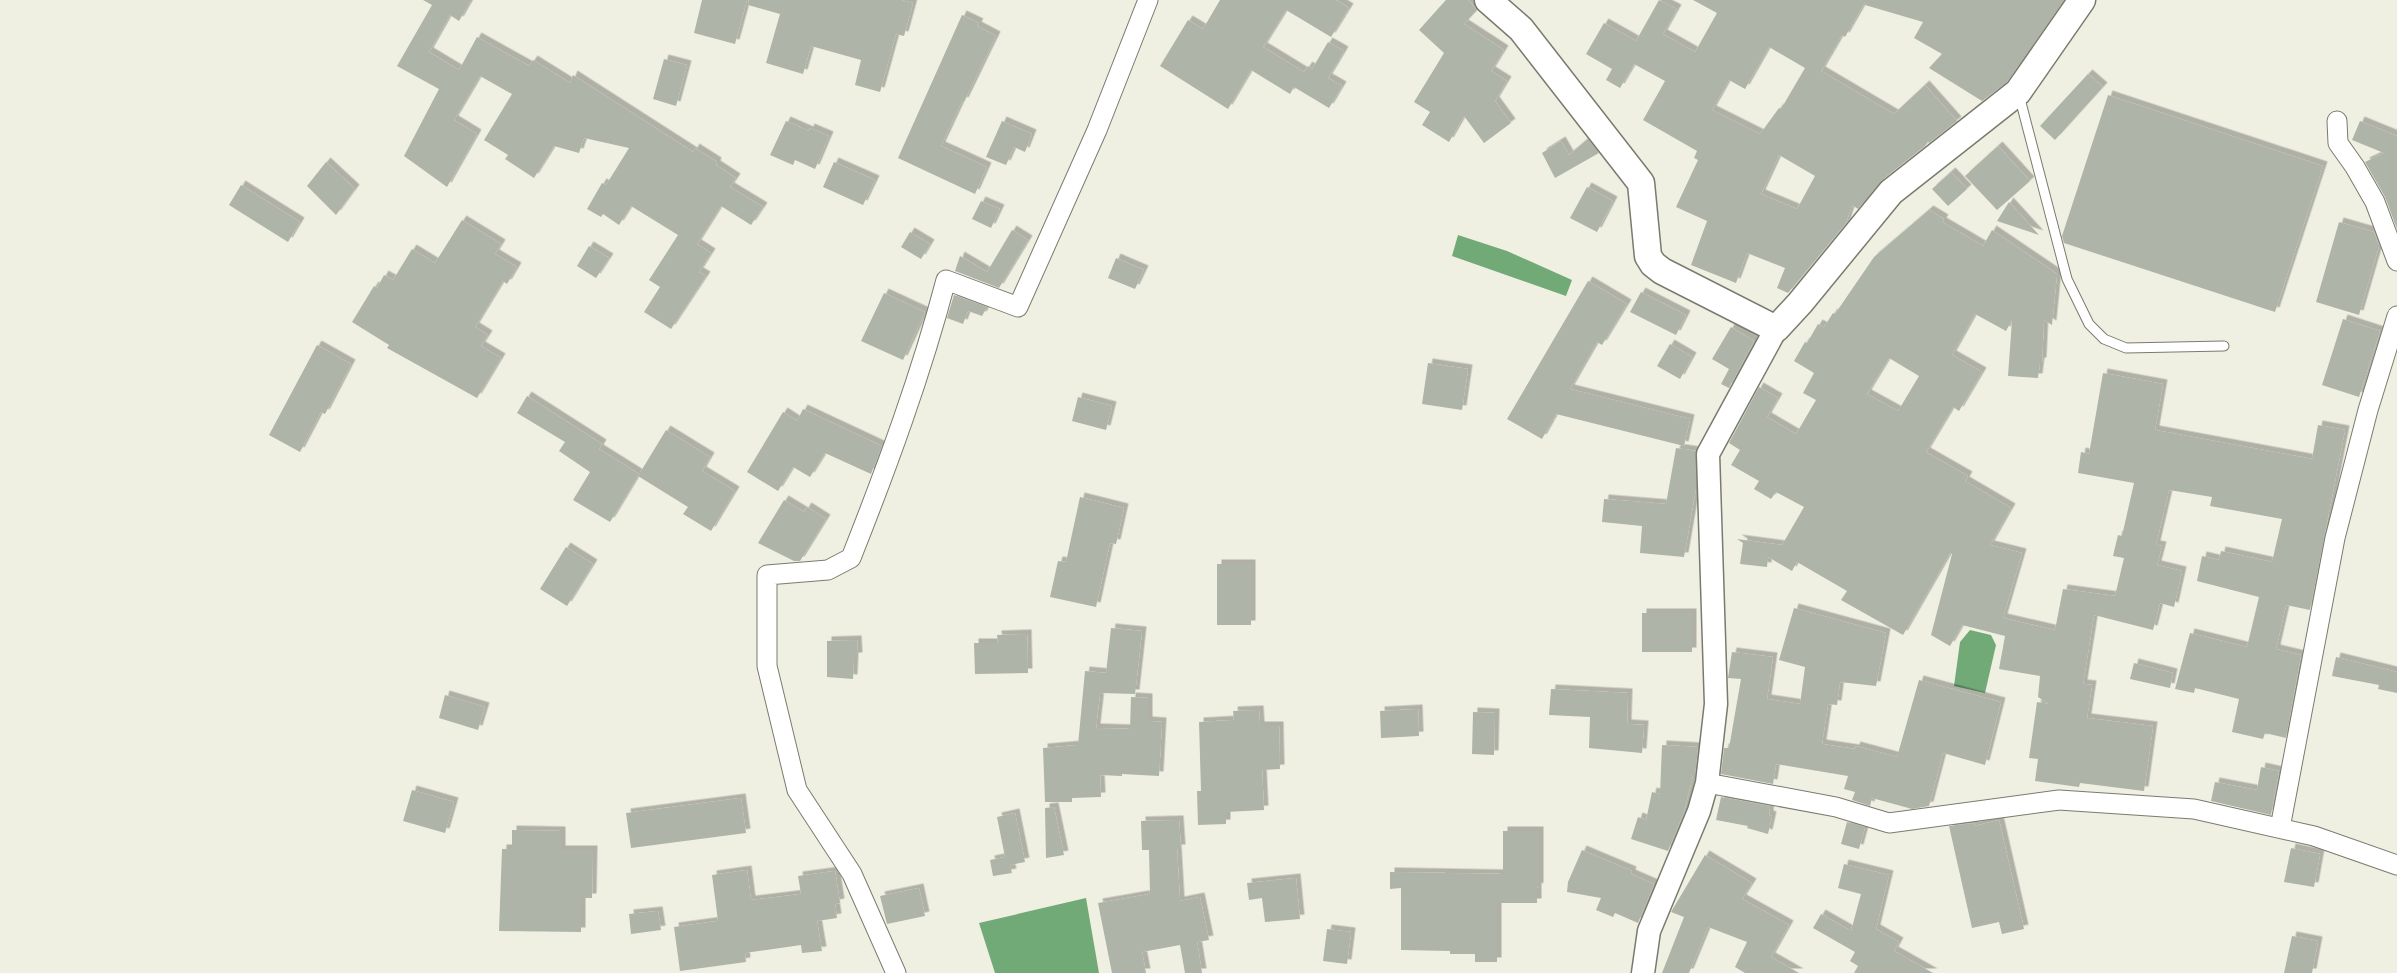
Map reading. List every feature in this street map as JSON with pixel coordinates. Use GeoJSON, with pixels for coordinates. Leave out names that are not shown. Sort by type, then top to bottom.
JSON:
{"type":"FeatureCollection","features":[{"type":"Feature","properties":{"kind":"main road"},"geometry":{"type":"LineString","coordinates":[[1488,0],[1521,29],[1641,182],[1648,256],[1653,264],[1662,271],[1776,329],[1800,303],[1891,192],[2018,92],[2082,0]]}},
{"type":"Feature","properties":{"kind":"street"},"geometry":{"type":"LineString","coordinates":[[896,973],[852,874],[797,790],[767,666],[767,575],[828,570],[851,558],[888,464],[932,334],[946,280],[1018,307],[1097,130],[1148,0]]}},
{"type":"Feature","properties":{"kind":"street"},"geometry":{"type":"LineString","coordinates":[[2337,120],[2338,142],[2375,202],[2397,261]]}},
{"type":"Feature","properties":{"kind":"street"},"geometry":{"type":"LineString","coordinates":[[2280,828],[2335,538],[2368,410],[2397,316]]}},
{"type":"Feature","properties":{"kind":"street"},"geometry":{"type":"LineString","coordinates":[[1643,973],[1650,931],[1699,811],[1707,783],[1716,704],[1708,454],[1776,329]]}},
{"type":"Feature","properties":{"kind":"street"},"geometry":{"type":"LineString","coordinates":[[1707,783],[1836,807],[1889,823],[2059,800],[2194,809],[2314,836],[2397,864]]}},
{"type":"Feature","properties":{"kind":"lane"},"geometry":{"type":"LineString","coordinates":[[2018,92],[2067,279],[2089,324],[2104,339],[2126,348],[2224,346]]}},
{"type":"Feature","properties":{"kind":"shaded area"},"geometry":{"type":"Polygon","coordinates":[[[1458,235],[1507,251],[1572,280],[1566,296],[1452,256],[1458,235]]]}},
{"type":"Feature","properties":{"kind":"shaded area"},"geometry":{"type":"Polygon","coordinates":[[[1970,630],[1991,635],[1996,645],[1985,693],[1954,686],[1960,642],[1970,630]]]}},
{"type":"Feature","properties":{"kind":"shaded area"},"geometry":{"type":"Polygon","coordinates":[[[1086,898],[1099,973],[995,973],[979,923],[1086,898]]]}},
{"type":"Feature","properties":{"kind":"building"},"geometry":{"type":"Polygon","coordinates":[[[423,0],[471,0],[459,21],[450,15],[429,52],[459,70],[477,37],[529,66],[533,60],[570,83],[573,75],[693,152],[695,148],[717,162],[716,165],[736,178],[730,187],[763,207],[751,225],[721,206],[697,244],[711,253],[699,272],[706,276],[671,329],[644,312],[660,287],[649,280],[678,235],[631,206],[619,225],[603,214],[601,217],[587,209],[602,183],[606,185],[629,148],[584,138],[579,153],[554,146],[534,178],[505,159],[508,155],[484,140],[512,94],[480,76],[454,120],[477,134],[447,187],[404,156],[439,89],[397,66],[432,5],[423,0]]]}},
{"type":"Feature","properties":{"kind":"building"},"geometry":{"type":"Polygon","coordinates":[[[702,0],[747,0],[735,44],[694,33],[702,0]]]}},
{"type":"Feature","properties":{"kind":"building"},"geometry":{"type":"Polygon","coordinates":[[[749,0],[901,0],[913,3],[904,36],[896,34],[880,92],[855,85],[861,60],[811,46],[803,74],[766,63],[780,14],[748,5],[749,0]]]}},
{"type":"Feature","properties":{"kind":"building"},"geometry":{"type":"Polygon","coordinates":[[[1220,0],[1336,0],[1349,8],[1331,37],[1286,10],[1263,47],[1304,72],[1308,66],[1312,69],[1328,42],[1344,51],[1328,78],[1342,86],[1329,108],[1294,87],[1290,94],[1251,70],[1228,109],[1160,66],[1188,20],[1203,29],[1220,0]]]}},
{"type":"Feature","properties":{"kind":"building"},"geometry":{"type":"Polygon","coordinates":[[[1446,0],[1468,0],[1477,10],[1464,24],[1504,50],[1491,71],[1507,81],[1495,101],[1511,123],[1484,143],[1464,116],[1449,142],[1422,125],[1430,112],[1414,102],[1444,53],[1419,30],[1446,0]]]}},
{"type":"Feature","properties":{"kind":"building"},"geometry":{"type":"Polygon","coordinates":[[[1659,0],[1677,9],[1663,34],[1695,52],[1717,13],[1693,0],[2064,0],[2007,82],[1982,101],[1929,68],[1942,54],[1914,38],[1923,22],[1865,5],[1865,2],[1845,37],[1842,35],[1821,71],[1894,114],[1925,85],[1957,121],[1929,143],[1928,141],[1925,146],[1882,180],[1858,209],[1852,205],[1846,223],[1788,293],[1777,288],[1785,268],[1747,253],[1736,283],[1691,265],[1707,221],[1676,207],[1698,160],[1694,158],[1697,151],[1643,120],[1665,81],[1634,64],[1620,88],[1606,80],[1612,69],[1586,54],[1604,23],[1636,41],[1659,0]],[[1769,47],[1745,89],[1729,80],[1712,110],[1760,134],[1779,108],[1781,109],[1805,68],[1769,47]],[[1779,155],[1761,194],[1797,209],[1815,176],[1779,155]]]}},
{"type":"Feature","properties":{"kind":"building"},"geometry":{"type":"Polygon","coordinates":[[[962,15],[979,23],[977,26],[996,36],[941,146],[987,167],[975,194],[898,158],[962,15]]]}},
{"type":"Feature","properties":{"kind":"building"},"geometry":{"type":"Polygon","coordinates":[[[664,59],[687,65],[676,106],[653,99],[664,59]]]}},
{"type":"Feature","properties":{"kind":"building"},"geometry":{"type":"Polygon","coordinates":[[[2088,74],[2103,87],[2055,140],[2040,126],[2088,74]]]}},
{"type":"Feature","properties":{"kind":"building"},"geometry":{"type":"Polygon","coordinates":[[[2108,95],[2323,166],[2275,312],[2064,243],[2062,236],[2108,95]]]}},
{"type":"Feature","properties":{"kind":"building"},"geometry":{"type":"Polygon","coordinates":[[[786,121],[809,131],[810,128],[829,136],[815,169],[795,160],[793,165],[770,155],[786,121]]]}},
{"type":"Feature","properties":{"kind":"building"},"geometry":{"type":"Polygon","coordinates":[[[1002,121],[1032,134],[1025,152],[1014,147],[1006,165],[986,157],[1002,121]]]}},
{"type":"Feature","properties":{"kind":"building"},"geometry":{"type":"Polygon","coordinates":[[[2360,121],[2397,136],[2397,229],[2385,197],[2365,162],[2384,153],[2352,140],[2360,121]]]}},
{"type":"Feature","properties":{"kind":"building"},"geometry":{"type":"Polygon","coordinates":[[[1588,139],[1599,153],[1555,178],[1542,153],[1561,141],[1569,155],[1588,139]]]}},
{"type":"Feature","properties":{"kind":"building"},"geometry":{"type":"Polygon","coordinates":[[[1998,146],[2030,181],[1997,210],[1965,176],[1998,146]]]}},
{"type":"Feature","properties":{"kind":"building"},"geometry":{"type":"Polygon","coordinates":[[[326,162],[355,189],[336,215],[307,186],[326,162]]]}},
{"type":"Feature","properties":{"kind":"building"},"geometry":{"type":"Polygon","coordinates":[[[834,162],[875,180],[863,205],[823,187],[834,162]]]}},
{"type":"Feature","properties":{"kind":"building"},"geometry":{"type":"Polygon","coordinates":[[[1951,172],[1967,189],[1948,206],[1932,189],[1951,172]]]}},
{"type":"Feature","properties":{"kind":"building"},"geometry":{"type":"Polygon","coordinates":[[[241,185],[300,222],[288,242],[229,205],[241,185]]]}},
{"type":"Feature","properties":{"kind":"building"},"geometry":{"type":"Polygon","coordinates":[[[1587,187],[1613,201],[1597,232],[1570,218],[1587,187]]]}},
{"type":"Feature","properties":{"kind":"building"},"geometry":{"type":"Polygon","coordinates":[[[981,201],[1000,209],[991,228],[972,219],[981,201]]]}},
{"type":"Feature","properties":{"kind":"building"},"geometry":{"type":"Polygon","coordinates":[[[2009,202],[2039,235],[1997,221],[2009,202]]]}},
{"type":"Feature","properties":{"kind":"building"},"geometry":{"type":"Polygon","coordinates":[[[1929,210],[1944,219],[1942,222],[1983,246],[1992,230],[2057,274],[2052,325],[2044,320],[2042,362],[2040,362],[2038,378],[2008,376],[2012,320],[2006,331],[1975,314],[1952,355],[1982,372],[1959,411],[1953,407],[1926,452],[1968,476],[1965,481],[2011,508],[1990,545],[2022,553],[2003,618],[2055,630],[2063,589],[2115,596],[2124,558],[2113,556],[2118,535],[2122,536],[2134,483],[2078,473],[2081,452],[2089,454],[2103,373],[2163,384],[2155,430],[2312,459],[2318,425],[2345,430],[2310,610],[2286,605],[2276,649],[2301,655],[2286,738],[2265,733],[2263,739],[2232,732],[2239,699],[2195,688],[2194,693],[2175,689],[2190,633],[2247,647],[2259,597],[2197,581],[2202,556],[2219,560],[2221,551],[2272,562],[2282,519],[2210,506],[2212,497],[2169,490],[2156,545],[2162,546],[2157,565],[2182,571],[2174,607],[2160,603],[2153,630],[2094,615],[2083,684],[2092,685],[2087,718],[2153,726],[2144,791],[2080,783],[2079,787],[2035,781],[2038,759],[2029,758],[2037,702],[2049,704],[2038,697],[2040,676],[1999,669],[2005,636],[1962,625],[1950,646],[1931,635],[1952,554],[1950,553],[1903,635],[1841,600],[1847,591],[1797,562],[1792,571],[1768,557],[1767,567],[1740,564],[1743,543],[1737,539],[1782,545],[1804,507],[1776,492],[1771,499],[1754,489],[1759,481],[1731,465],[1740,450],[1729,443],[1759,387],[1778,398],[1767,417],[1796,434],[1816,400],[1803,393],[1814,373],[1794,361],[1818,324],[1824,327],[1833,313],[1835,314],[1874,257],[1929,210]],[[1889,358],[1867,394],[1898,411],[1919,376],[1889,358]]]}},
{"type":"Feature","properties":{"kind":"building"},"geometry":{"type":"Polygon","coordinates":[[[462,220],[501,244],[495,254],[517,267],[507,284],[503,281],[475,327],[488,335],[481,346],[501,358],[477,398],[387,348],[389,345],[352,322],[374,286],[377,288],[384,275],[393,280],[412,249],[435,263],[462,220]]]}},
{"type":"Feature","properties":{"kind":"building"},"geometry":{"type":"Polygon","coordinates":[[[2339,222],[2374,232],[2379,246],[2359,315],[2316,302],[2339,222]]]}},
{"type":"Feature","properties":{"kind":"building"},"geometry":{"type":"Polygon","coordinates":[[[1012,230],[1028,240],[999,288],[955,271],[960,256],[987,272],[1012,230]]]}},
{"type":"Feature","properties":{"kind":"building"},"geometry":{"type":"Polygon","coordinates":[[[910,232],[930,244],[921,259],[901,247],[910,232]]]}},
{"type":"Feature","properties":{"kind":"building"},"geometry":{"type":"Polygon","coordinates":[[[589,246],[609,258],[596,278],[577,266],[589,246]]]}},
{"type":"Feature","properties":{"kind":"building"},"geometry":{"type":"Polygon","coordinates":[[[1116,258],[1144,270],[1135,289],[1108,278],[1116,258]]]}},
{"type":"Feature","properties":{"kind":"building"},"geometry":{"type":"Polygon","coordinates":[[[1588,281],[1627,304],[1602,345],[1597,342],[1570,389],[1690,419],[1684,446],[1556,414],[1542,439],[1507,419],[1588,281]]]}},
{"type":"Feature","properties":{"kind":"building"},"geometry":{"type":"Polygon","coordinates":[[[1641,292],[1686,315],[1676,335],[1630,312],[1641,292]]]}},
{"type":"Feature","properties":{"kind":"building"},"geometry":{"type":"Polygon","coordinates":[[[884,293],[925,312],[903,360],[861,341],[884,293]]]}},
{"type":"Feature","properties":{"kind":"building"},"geometry":{"type":"Polygon","coordinates":[[[954,295],[987,307],[982,316],[968,311],[963,324],[947,318],[954,295]]]}},
{"type":"Feature","properties":{"kind":"building"},"geometry":{"type":"Polygon","coordinates":[[[2343,319],[2380,331],[2359,397],[2322,385],[2343,319]]]}},
{"type":"Feature","properties":{"kind":"building"},"geometry":{"type":"Polygon","coordinates":[[[1731,327],[1754,341],[1729,388],[1721,384],[1729,369],[1712,359],[1731,327]]]}},
{"type":"Feature","properties":{"kind":"building"},"geometry":{"type":"Polygon","coordinates":[[[1670,344],[1692,357],[1680,379],[1657,366],[1670,344]]]}},
{"type":"Feature","properties":{"kind":"building"},"geometry":{"type":"Polygon","coordinates":[[[317,345],[351,364],[325,414],[321,412],[300,452],[269,435],[317,345]]]}},
{"type":"Feature","properties":{"kind":"building"},"geometry":{"type":"Polygon","coordinates":[[[1428,363],[1468,369],[1462,410],[1422,404],[1428,363]]]}},
{"type":"Feature","properties":{"kind":"building"},"geometry":{"type":"Polygon","coordinates":[[[527,396],[602,444],[599,449],[639,474],[610,522],[573,500],[590,472],[559,451],[565,442],[517,413],[527,396]]]}},
{"type":"Feature","properties":{"kind":"building"},"geometry":{"type":"Polygon","coordinates":[[[1078,397],[1112,406],[1106,430],[1072,421],[1078,397]]]}},
{"type":"Feature","properties":{"kind":"building"},"geometry":{"type":"Polygon","coordinates":[[[803,409],[882,446],[871,474],[825,453],[810,477],[793,467],[778,491],[747,472],[783,412],[797,421],[803,409]]]}},
{"type":"Feature","properties":{"kind":"building"},"geometry":{"type":"Polygon","coordinates":[[[666,430],[710,457],[702,471],[735,491],[711,531],[683,514],[688,507],[638,476],[666,430]]]}},
{"type":"Feature","properties":{"kind":"building"},"geometry":{"type":"Polygon","coordinates":[[[1676,448],[1696,451],[1696,488],[1684,557],[1640,553],[1642,526],[1602,522],[1604,499],[1666,504],[1676,448]]]}},
{"type":"Feature","properties":{"kind":"building"},"geometry":{"type":"Polygon","coordinates":[[[1080,497],[1124,508],[1116,544],[1110,543],[1096,607],[1050,597],[1058,561],[1066,562],[1080,497]]]}},
{"type":"Feature","properties":{"kind":"building"},"geometry":{"type":"Polygon","coordinates":[[[784,500],[804,512],[807,507],[826,519],[800,561],[794,561],[758,543],[784,500]]]}},
{"type":"Feature","properties":{"kind":"building"},"geometry":{"type":"Polygon","coordinates":[[[566,547],[593,564],[567,606],[540,589],[566,547]]]}},
{"type":"Feature","properties":{"kind":"building"},"geometry":{"type":"Polygon","coordinates":[[[1217,564],[1251,564],[1251,625],[1217,625],[1217,564]]]}},
{"type":"Feature","properties":{"kind":"building"},"geometry":{"type":"Polygon","coordinates":[[[1794,608],[1886,633],[1876,686],[1840,682],[1837,705],[1828,704],[1822,744],[1855,749],[1856,746],[1897,757],[1919,680],[2001,702],[1985,765],[1943,753],[1929,806],[1912,809],[1872,798],[1870,806],[1852,800],[1855,792],[1844,789],[1848,776],[1776,764],[1773,784],[1721,774],[1724,748],[1729,748],[1741,679],[1728,678],[1732,652],[1773,657],[1767,699],[1800,704],[1805,667],[1779,660],[1794,608]]]}},
{"type":"Feature","properties":{"kind":"building"},"geometry":{"type":"Polygon","coordinates":[[[1642,613],[1692,613],[1692,652],[1642,652],[1642,613]]]}},
{"type":"Feature","properties":{"kind":"building"},"geometry":{"type":"Polygon","coordinates":[[[1111,628],[1142,631],[1135,694],[1100,693],[1096,728],[1130,729],[1131,697],[1148,698],[1148,721],[1162,722],[1159,776],[1100,775],[1101,797],[1072,798],[1072,802],[1045,802],[1043,748],[1078,745],[1085,671],[1106,673],[1111,628]]]}},
{"type":"Feature","properties":{"kind":"building"},"geometry":{"type":"Polygon","coordinates":[[[1027,634],[1028,673],[975,674],[974,643],[998,643],[997,635],[1027,634]]]}},
{"type":"Feature","properties":{"kind":"building"},"geometry":{"type":"Polygon","coordinates":[[[857,640],[858,657],[854,657],[853,679],[827,677],[827,641],[857,640]]]}},
{"type":"Feature","properties":{"kind":"building"},"geometry":{"type":"Polygon","coordinates":[[[2336,657],[2397,672],[2397,693],[2378,689],[2379,685],[2332,676],[2336,657]]]}},
{"type":"Feature","properties":{"kind":"building"},"geometry":{"type":"Polygon","coordinates":[[[2134,663],[2173,673],[2170,688],[2130,679],[2134,663]]]}},
{"type":"Feature","properties":{"kind":"building"},"geometry":{"type":"Polygon","coordinates":[[[1551,689],[1628,693],[1627,724],[1644,725],[1642,753],[1589,748],[1590,717],[1549,715],[1551,689]]]}},
{"type":"Feature","properties":{"kind":"building"},"geometry":{"type":"Polygon","coordinates":[[[445,695],[485,707],[478,730],[439,718],[445,695]]]}},
{"type":"Feature","properties":{"kind":"building"},"geometry":{"type":"Polygon","coordinates":[[[1418,709],[1419,736],[1381,738],[1380,711],[1418,709]]]}},
{"type":"Feature","properties":{"kind":"building"},"geometry":{"type":"Polygon","coordinates":[[[1259,710],[1260,726],[1279,726],[1280,769],[1262,770],[1264,810],[1226,812],[1226,824],[1198,825],[1197,791],[1201,791],[1199,722],[1234,720],[1233,711],[1259,710]]]}},
{"type":"Feature","properties":{"kind":"building"},"geometry":{"type":"Polygon","coordinates":[[[1473,712],[1495,713],[1494,755],[1472,754],[1473,712]]]}},
{"type":"Feature","properties":{"kind":"building"},"geometry":{"type":"Polygon","coordinates":[[[1662,745],[1698,747],[1695,775],[1693,775],[1684,812],[1668,851],[1631,839],[1638,817],[1646,820],[1652,792],[1660,794],[1662,745]]]}},
{"type":"Feature","properties":{"kind":"building"},"geometry":{"type":"Polygon","coordinates":[[[2261,767],[2279,771],[2271,815],[2211,801],[2215,782],[2257,790],[2261,767]]]}},
{"type":"Feature","properties":{"kind":"building"},"geometry":{"type":"Polygon","coordinates":[[[412,790],[454,802],[445,833],[403,821],[412,790]]]}},
{"type":"Feature","properties":{"kind":"building"},"geometry":{"type":"Polygon","coordinates":[[[1721,797],[1770,806],[1769,815],[1772,816],[1768,834],[1747,828],[1748,826],[1716,820],[1721,797]]]}},
{"type":"Feature","properties":{"kind":"building"},"geometry":{"type":"Polygon","coordinates":[[[741,798],[746,833],[631,848],[626,813],[741,798]]]}},
{"type":"Feature","properties":{"kind":"building"},"geometry":{"type":"Polygon","coordinates":[[[1054,807],[1064,855],[1046,858],[1045,808],[1054,807]]]}},
{"type":"Feature","properties":{"kind":"building"},"geometry":{"type":"Polygon","coordinates":[[[1015,813],[1025,862],[1010,865],[1012,873],[993,876],[990,860],[1005,857],[997,817],[1015,813]]]}},
{"type":"Feature","properties":{"kind":"building"},"geometry":{"type":"Polygon","coordinates":[[[1179,820],[1181,849],[1177,849],[1180,901],[1200,897],[1209,940],[1197,942],[1202,973],[1185,973],[1180,945],[1142,952],[1146,973],[1112,973],[1098,903],[1150,894],[1149,850],[1142,850],[1141,821],[1179,820]]]}},
{"type":"Feature","properties":{"kind":"building"},"geometry":{"type":"Polygon","coordinates":[[[1999,820],[2024,929],[2002,934],[1999,922],[1972,928],[1949,826],[1974,823],[1975,826],[1999,820]]]}},
{"type":"Feature","properties":{"kind":"building"},"geometry":{"type":"Polygon","coordinates":[[[1847,822],[1865,827],[1859,849],[1841,844],[1847,822]]]}},
{"type":"Feature","properties":{"kind":"building"},"geometry":{"type":"Polygon","coordinates":[[[512,830],[561,831],[561,850],[593,850],[592,898],[581,898],[581,932],[499,931],[502,849],[512,849],[512,830]]]}},
{"type":"Feature","properties":{"kind":"building"},"geometry":{"type":"Polygon","coordinates":[[[1503,831],[1539,831],[1539,888],[1537,887],[1537,903],[1497,903],[1497,962],[1475,962],[1475,954],[1450,954],[1450,951],[1401,950],[1401,888],[1390,889],[1390,872],[1503,874],[1503,831]]]}},
{"type":"Feature","properties":{"kind":"building"},"geometry":{"type":"Polygon","coordinates":[[[2291,848],[2320,854],[2314,887],[2284,882],[2291,848]]]}},
{"type":"Feature","properties":{"kind":"building"},"geometry":{"type":"Polygon","coordinates":[[[1582,850],[1632,871],[1631,874],[1654,884],[1638,923],[1615,913],[1613,917],[1596,910],[1601,898],[1567,892],[1568,882],[1582,850]]]}},
{"type":"Feature","properties":{"kind":"building"},"geometry":{"type":"Polygon","coordinates":[[[1705,855],[1752,883],[1742,899],[1789,925],[1771,957],[1799,973],[1745,973],[1735,967],[1747,942],[1708,927],[1689,973],[1662,973],[1684,917],[1671,912],[1705,855]]]}},
{"type":"Feature","properties":{"kind":"building"},"geometry":{"type":"Polygon","coordinates":[[[1844,864],[1889,875],[1876,929],[1899,942],[1894,951],[1933,973],[1854,973],[1858,966],[1850,961],[1855,952],[1813,928],[1821,914],[1851,931],[1861,894],[1838,888],[1844,864]]]}},
{"type":"Feature","properties":{"kind":"building"},"geometry":{"type":"Polygon","coordinates":[[[747,870],[751,900],[801,894],[798,876],[835,871],[840,903],[835,904],[837,918],[817,921],[822,951],[802,953],[801,945],[745,953],[746,962],[680,971],[674,927],[718,921],[712,875],[747,870]]]}},
{"type":"Feature","properties":{"kind":"building"},"geometry":{"type":"Polygon","coordinates":[[[1296,878],[1300,919],[1265,922],[1262,898],[1249,900],[1247,883],[1296,878]]]}},
{"type":"Feature","properties":{"kind":"building"},"geometry":{"type":"Polygon","coordinates":[[[919,888],[925,916],[887,924],[880,896],[919,888]]]}},
{"type":"Feature","properties":{"kind":"building"},"geometry":{"type":"Polygon","coordinates":[[[658,911],[661,930],[631,934],[629,914],[658,911]]]}},
{"type":"Feature","properties":{"kind":"building"},"geometry":{"type":"Polygon","coordinates":[[[1327,929],[1351,932],[1347,964],[1323,961],[1327,929]]]}},
{"type":"Feature","properties":{"kind":"building"},"geometry":{"type":"Polygon","coordinates":[[[2292,936],[2318,941],[2312,973],[2284,973],[2292,936]]]}}]}
